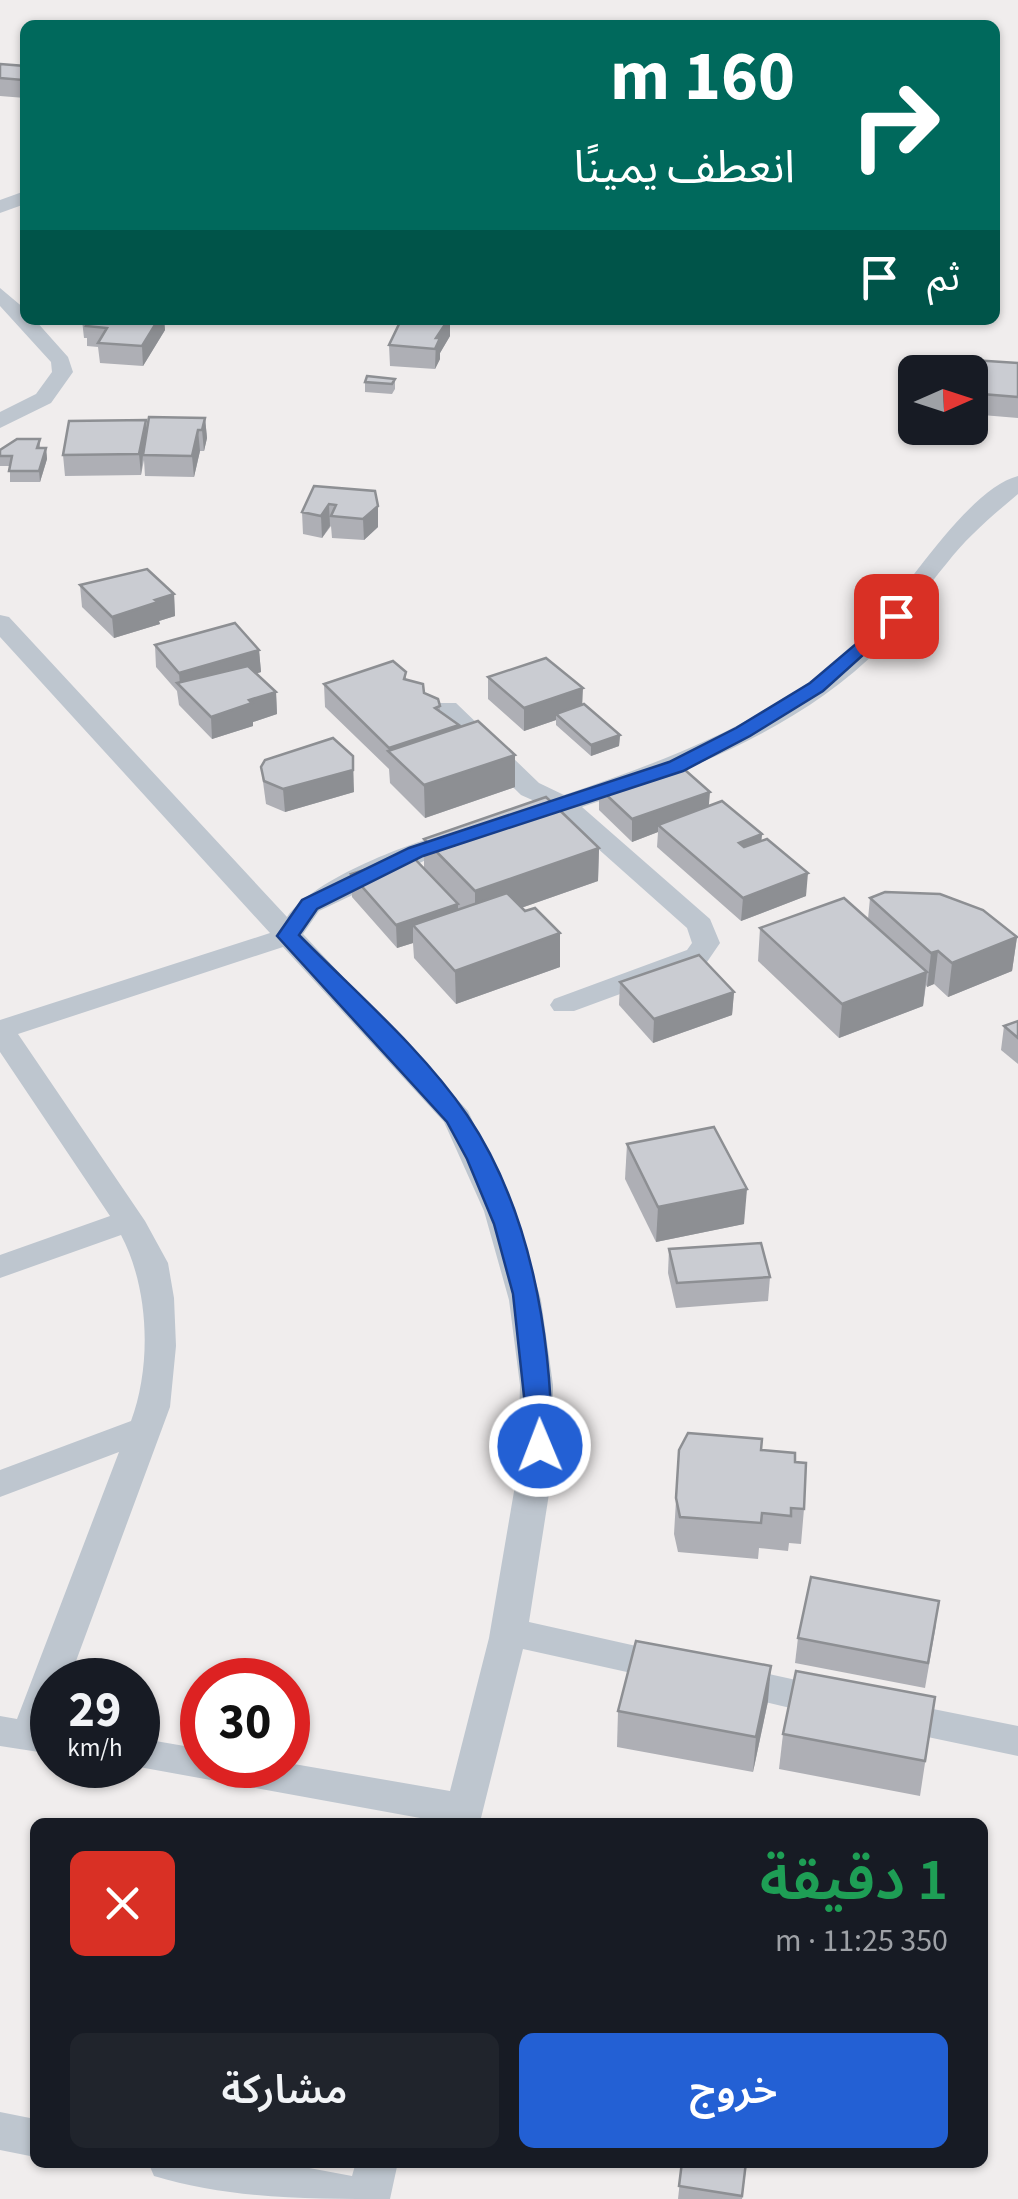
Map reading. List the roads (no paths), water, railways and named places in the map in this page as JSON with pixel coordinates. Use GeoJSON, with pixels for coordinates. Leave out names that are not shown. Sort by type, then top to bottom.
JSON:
{"type":"FeatureCollection","features":[{"type":"Feature","properties":{"kind":"street"},"geometry":{"type":"LineString","coordinates":[[0,294],[20,316]]}},
{"type":"Feature","properties":{"kind":"street"},"geometry":{"type":"LineString","coordinates":[[0,421],[51,392],[62,384],[65,374],[60,361],[28,325]]}},
{"type":"Feature","properties":{"kind":"street"},"geometry":{"type":"LineString","coordinates":[[27,1735],[146,1429],[153,1407],[160,1346],[152,1263],[129,1220],[0,1030],[288,936],[309,905],[416,852],[676,766],[768,718],[869,645],[950,544],[1018,483]]}},
{"type":"Feature","properties":{"kind":"street"},"geometry":{"type":"LineString","coordinates":[[0,622],[288,936],[377,1026],[457,1118],[485,1173],[514,1246],[534,1342],[540,1446],[535,1500],[509,1632],[463,1816],[310,1786]]}},
{"type":"Feature","properties":{"kind":"street"},"geometry":{"type":"LineString","coordinates":[[447,708],[530,790],[564,805],[700,925],[706,943],[696,956],[564,1005]]}},
{"type":"Feature","properties":{"kind":"street"},"geometry":{"type":"LineString","coordinates":[[0,1267],[129,1220]]}},
{"type":"Feature","properties":{"kind":"street"},"geometry":{"type":"LineString","coordinates":[[0,1484],[146,1429]]}},
{"type":"Feature","properties":{"kind":"street"},"geometry":{"type":"LineString","coordinates":[[509,1632],[1018,1741]]}},
{"type":"Feature","properties":{"kind":"street"},"geometry":{"type":"LineString","coordinates":[[0,2131],[30,2137]]}},
{"type":"Feature","properties":{"kind":"street"},"geometry":{"type":"LineString","coordinates":[[201,2168],[367,2199],[375,2168]]}}]}
